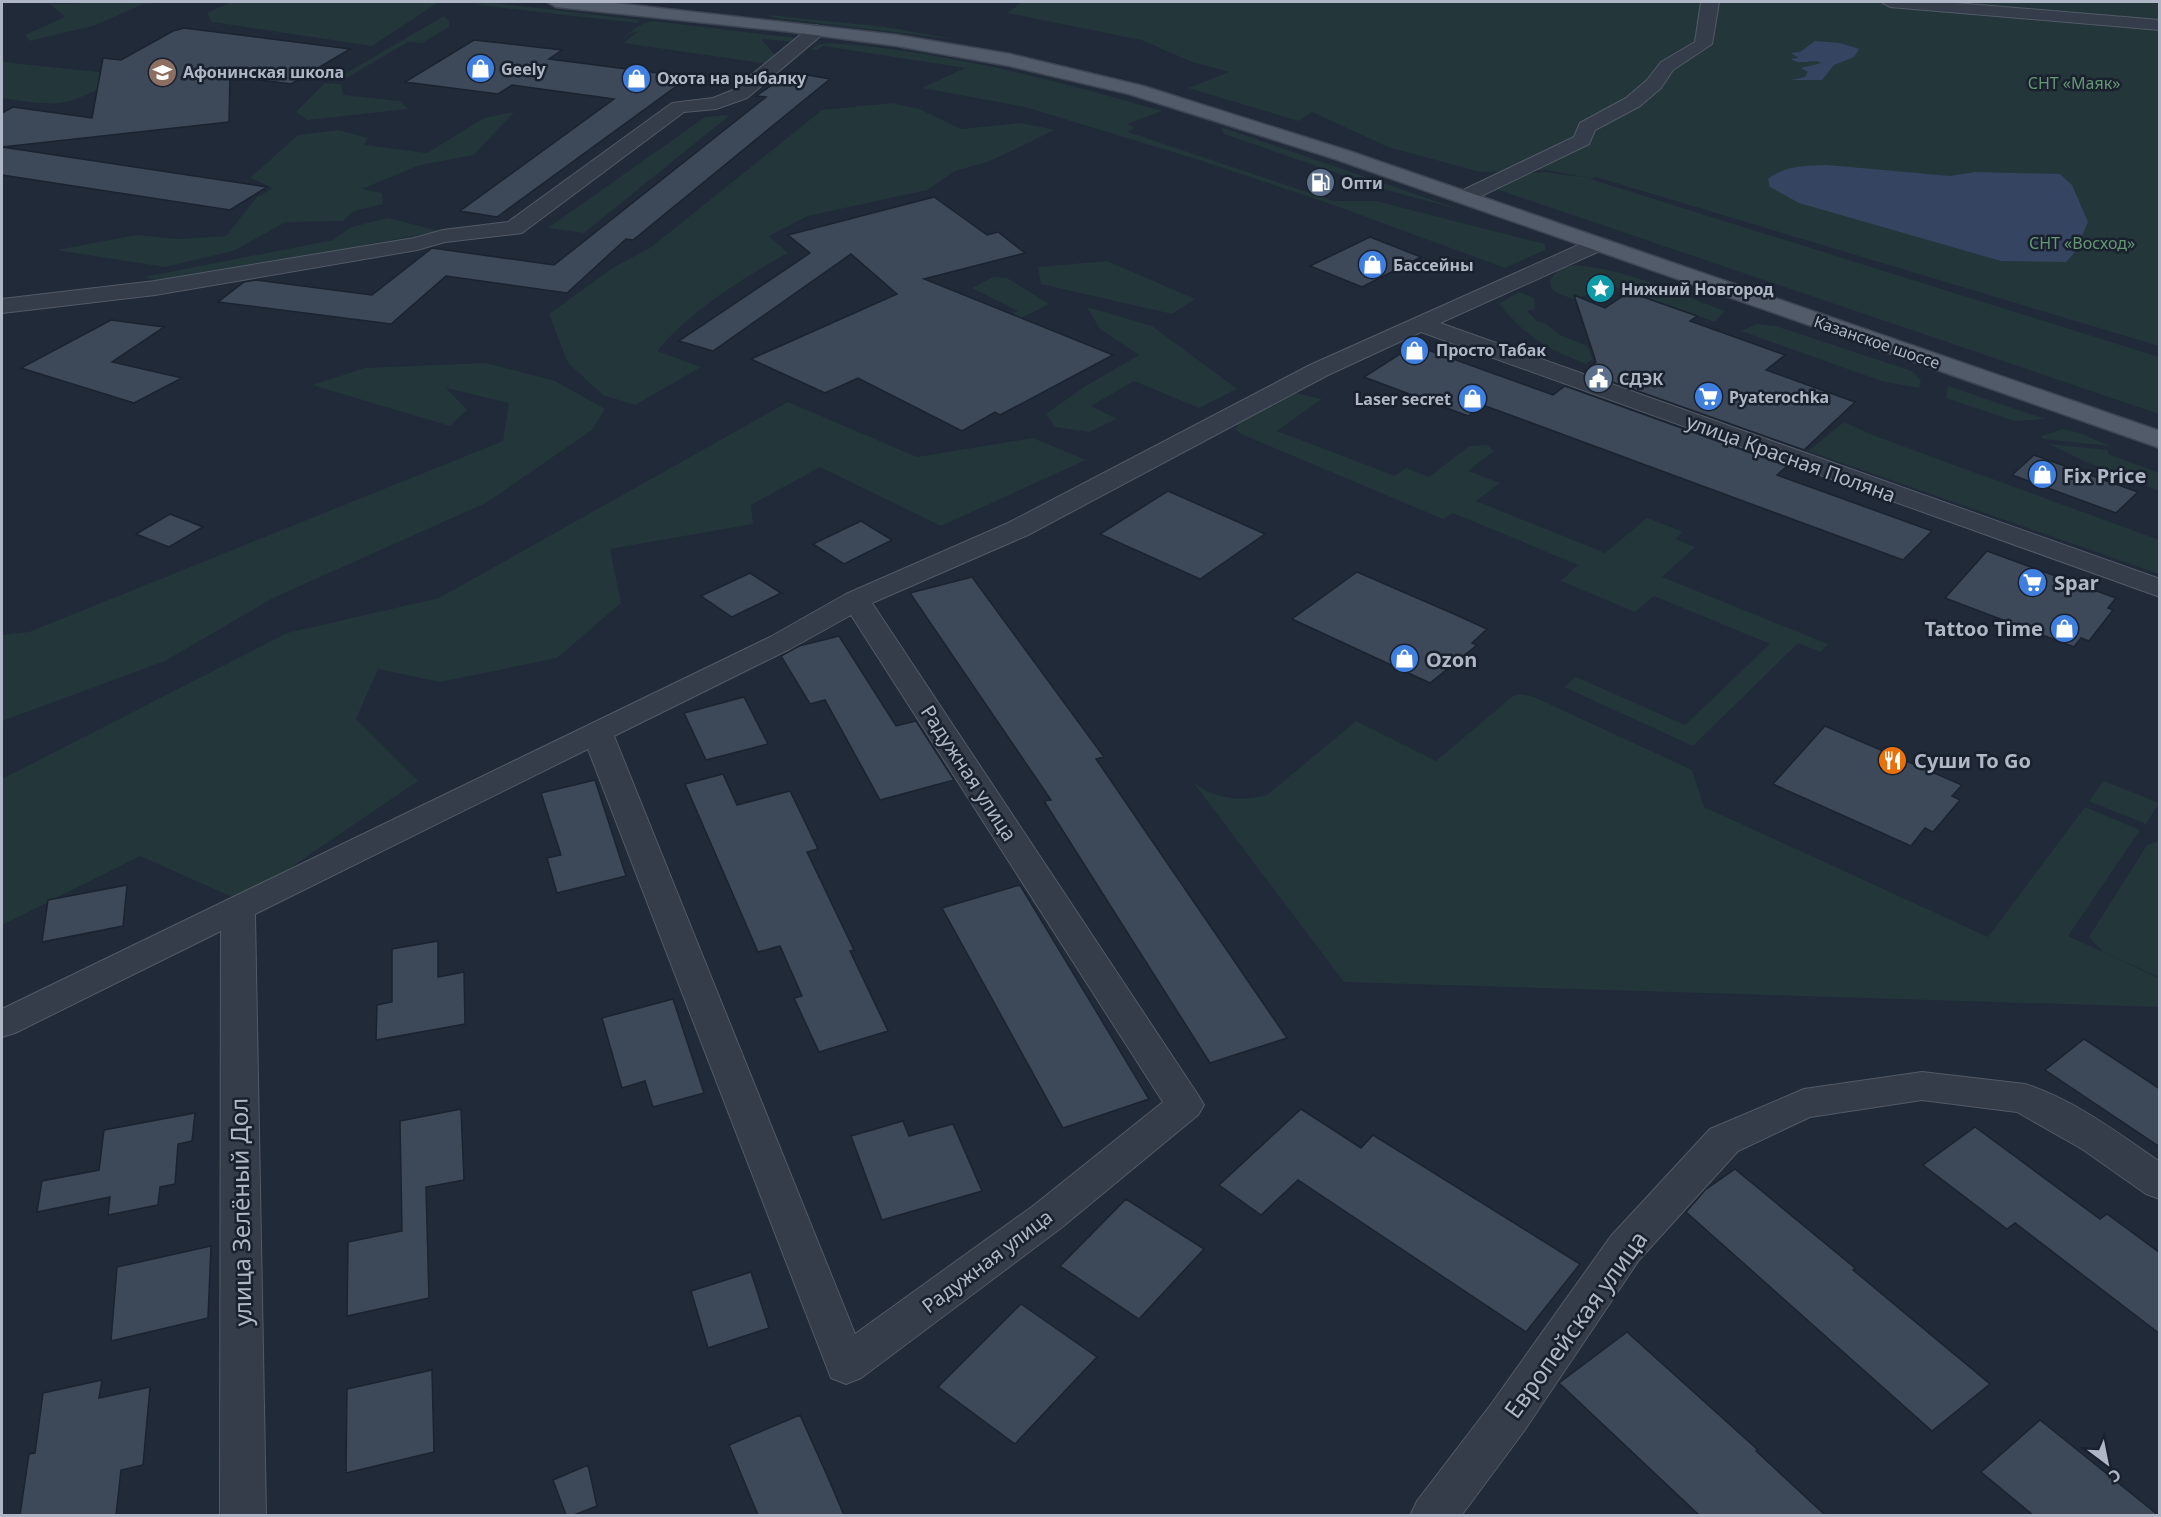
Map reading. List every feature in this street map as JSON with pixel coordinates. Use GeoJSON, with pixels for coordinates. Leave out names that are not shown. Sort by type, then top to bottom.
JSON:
{"type":"FeatureCollection","features":[{"type":"Feature","properties":{"kind":"main road"},"geometry":{"type":"LineString","coordinates":[[556,2],[817,30],[1011,60],[1117,86],[1257,126],[1464,197]]}},
{"type":"Feature","properties":{"kind":"main road","name":"Казанское шоссе"},"geometry":{"type":"LineString","coordinates":[[1464,197],[1594,245],[2160,440]]}},
{"type":"Feature","properties":{"kind":"street"},"geometry":{"type":"LineString","coordinates":[[1464,197],[1490,182],[1582,140],[1587,127],[1633,102],[1654,84],[1667,66],[1703,44],[1710,2]]}},
{"type":"Feature","properties":{"kind":"street"},"geometry":{"type":"LineString","coordinates":[[1890,2],[2160,25]]}},
{"type":"Feature","properties":{"kind":"street"},"geometry":{"type":"LineString","coordinates":[[2,306],[155,288],[417,244],[443,236],[514,228],[679,107],[716,103],[740,94],[817,30]]}},
{"type":"Feature","properties":{"kind":"street"},"geometry":{"type":"LineString","coordinates":[[2,1024],[780,643],[856,600],[1008,534],[1319,370],[1594,245]]}},
{"type":"Feature","properties":{"kind":"street","name":"улица Красная Поляна"},"geometry":{"type":"LineString","coordinates":[[1423,324],[2160,589]]}},
{"type":"Feature","properties":{"kind":"street","name":"Радужная улица"},"geometry":{"type":"LineString","coordinates":[[597,732],[846,1365],[1047,1217],[1185,1105],[856,600]]}},
{"type":"Feature","properties":{"kind":"street","name":"улица Зелёный Дол"},"geometry":{"type":"LineString","coordinates":[[238,908],[243,1515]]}},
{"type":"Feature","properties":{"kind":"street","name":"Европейская улица"},"geometry":{"type":"LineString","coordinates":[[1432,1515],[1508,1417],[1625,1248],[1724,1140],[1804,1103],[1922,1086],[2025,1098],[2096,1138],[2160,1183]]}},
{"type":"Feature","properties":{"kind":"green space"},"geometry":{"type":"Polygon","coordinates":[[[173,2],[143,4],[96,25],[30,41],[25,35],[65,17],[50,4],[173,2]]]}},
{"type":"Feature","properties":{"kind":"green space"},"geometry":{"type":"Polygon","coordinates":[[[231,2],[439,2],[372,46],[212,22],[207,13],[231,2]]]}},
{"type":"Feature","properties":{"kind":"green space"},"geometry":{"type":"Polygon","coordinates":[[[487,2],[641,20],[637,23],[476,5],[487,2]]]}},
{"type":"Feature","properties":{"kind":"green space"},"geometry":{"type":"Polygon","coordinates":[[[1022,2],[2159,2],[2159,346],[1596,177],[1590,179],[2159,357],[2159,414],[1490,187],[1518,174],[1545,172],[1589,178],[1547,170],[1480,172],[1388,147],[1312,112],[1299,121],[1188,88],[1229,72],[1192,62],[1141,40],[1007,13],[1022,2]]]}},
{"type":"Feature","properties":{"kind":"green space"},"geometry":{"type":"Polygon","coordinates":[[[768,15],[886,27],[960,40],[776,18],[768,15]]]}},
{"type":"Feature","properties":{"kind":"green space"},"geometry":{"type":"Polygon","coordinates":[[[444,16],[449,21],[449,27],[422,43],[408,42],[343,80],[336,79],[444,16]]]}},
{"type":"Feature","properties":{"kind":"green space"},"geometry":{"type":"Polygon","coordinates":[[[653,21],[800,40],[795,42],[761,39],[776,56],[769,64],[623,43],[638,31],[628,35],[618,44],[630,32],[638,26],[653,21]]]}},
{"type":"Feature","properties":{"kind":"green space"},"geometry":{"type":"Polygon","coordinates":[[[829,43],[955,59],[1081,88],[1162,111],[1127,124],[1135,128],[1128,132],[1334,201],[1376,201],[1545,244],[1545,250],[1505,268],[1325,202],[1196,159],[1025,107],[922,88],[965,68],[823,46],[817,50],[810,50],[819,44],[829,43]]]}},
{"type":"Feature","properties":{"kind":"green space"},"geometry":{"type":"Polygon","coordinates":[[[2,62],[108,73],[114,80],[83,96],[60,103],[36,103],[2,98],[2,62]]]}},
{"type":"Feature","properties":{"kind":"green space"},"geometry":{"type":"Polygon","coordinates":[[[325,83],[341,84],[343,95],[400,101],[408,109],[307,120],[296,112],[325,83]]]}},
{"type":"Feature","properties":{"kind":"green space"},"geometry":{"type":"Polygon","coordinates":[[[892,103],[919,109],[961,129],[1021,123],[1055,130],[988,162],[955,171],[927,190],[808,216],[769,236],[788,253],[718,296],[686,322],[657,351],[701,367],[635,405],[603,395],[568,363],[549,314],[614,267],[650,248],[822,110],[892,103]]]}},
{"type":"Feature","properties":{"kind":"green space"},"geometry":{"type":"Polygon","coordinates":[[[514,112],[474,155],[420,165],[362,189],[382,193],[383,204],[354,211],[343,221],[286,222],[233,251],[165,267],[56,250],[136,235],[180,239],[226,236],[256,198],[273,188],[250,178],[298,135],[339,130],[368,138],[364,145],[427,153],[484,118],[514,112]]]}},
{"type":"Feature","properties":{"kind":"green space"},"geometry":{"type":"Polygon","coordinates":[[[730,115],[584,233],[548,228],[705,117],[730,115]]]}},
{"type":"Feature","properties":{"kind":"green space"},"geometry":{"type":"Polygon","coordinates":[[[1221,127],[1461,210],[1383,189],[1224,134],[1221,127]]]}},
{"type":"Feature","properties":{"kind":"green space"},"geometry":{"type":"Polygon","coordinates":[[[388,218],[439,231],[166,283],[144,277],[333,240],[351,227],[388,218]]]}},
{"type":"Feature","properties":{"kind":"green space"},"geometry":{"type":"Polygon","coordinates":[[[1107,261],[1195,299],[1172,314],[1041,284],[1038,267],[1107,261]]]}},
{"type":"Feature","properties":{"kind":"green space"},"geometry":{"type":"Polygon","coordinates":[[[1574,265],[1613,271],[1725,311],[1715,322],[1615,287],[1573,299],[1557,293],[1551,288],[1550,280],[1559,269],[1574,265]]]}},
{"type":"Feature","properties":{"kind":"green space"},"geometry":{"type":"Polygon","coordinates":[[[993,277],[1007,278],[1049,304],[899,380],[883,372],[1018,311],[972,288],[993,277]]]}},
{"type":"Feature","properties":{"kind":"green space"},"geometry":{"type":"Polygon","coordinates":[[[1519,292],[1534,298],[1535,309],[1527,311],[1538,322],[1545,323],[1558,334],[1587,346],[1593,359],[1586,364],[1559,353],[1528,334],[1499,304],[1519,292]]]}},
{"type":"Feature","properties":{"kind":"green space"},"geometry":{"type":"Polygon","coordinates":[[[1087,307],[1152,326],[1237,389],[1199,408],[1134,381],[1091,406],[1117,419],[1089,432],[1055,427],[1046,414],[1084,387],[1139,355],[1100,329],[1087,307]]]}},
{"type":"Feature","properties":{"kind":"green space"},"geometry":{"type":"Polygon","coordinates":[[[1757,324],[1776,326],[1912,371],[1921,380],[1919,388],[1881,381],[1741,331],[1757,324]]]}},
{"type":"Feature","properties":{"kind":"green space"},"geometry":{"type":"Polygon","coordinates":[[[486,363],[555,381],[605,409],[592,430],[486,503],[273,598],[165,661],[2,721],[2,635],[29,632],[503,441],[509,403],[446,388],[467,410],[450,426],[312,385],[365,368],[486,363]]]}},
{"type":"Feature","properties":{"kind":"green space"},"geometry":{"type":"Polygon","coordinates":[[[1948,386],[2045,419],[2014,421],[1946,398],[1948,386]]]}},
{"type":"Feature","properties":{"kind":"green space"},"geometry":{"type":"Polygon","coordinates":[[[1296,393],[1322,399],[1277,431],[1395,476],[1406,468],[1429,477],[1469,446],[1487,445],[1494,451],[1468,471],[1500,483],[1476,501],[1605,553],[1647,518],[1683,532],[1675,539],[1695,547],[1662,577],[1828,644],[1820,652],[1798,643],[1693,746],[1564,687],[1576,677],[1685,725],[1770,644],[1654,596],[1635,612],[1561,581],[1578,565],[1453,513],[1443,519],[1241,434],[1235,429],[1238,424],[1284,395],[1296,393]]]}},
{"type":"Feature","properties":{"kind":"green space"},"geometry":{"type":"Polygon","coordinates":[[[788,402],[917,457],[1033,438],[1086,460],[941,526],[820,467],[751,505],[753,524],[610,549],[621,603],[557,658],[440,682],[378,669],[356,719],[418,781],[241,901],[140,856],[2,925],[2,779],[287,633],[439,598],[788,402]]]}},
{"type":"Feature","properties":{"kind":"green space"},"geometry":{"type":"Polygon","coordinates":[[[1844,422],[1875,436],[2159,540],[2159,574],[1808,451],[1844,422]]]}},
{"type":"Feature","properties":{"kind":"green space"},"geometry":{"type":"Polygon","coordinates":[[[2063,429],[2080,433],[2110,446],[2043,439],[2041,436],[2063,429]]]}},
{"type":"Feature","properties":{"kind":"green space"},"geometry":{"type":"Polygon","coordinates":[[[2049,444],[2108,450],[2108,454],[2159,473],[2159,491],[2086,462],[2049,444]]]}},
{"type":"Feature","properties":{"kind":"green space"},"geometry":{"type":"Polygon","coordinates":[[[1520,694],[1534,697],[1692,770],[1704,807],[1988,937],[2085,807],[2140,830],[2068,936],[2159,978],[2159,1007],[1344,982],[1193,782],[1201,788],[1228,798],[1267,795],[1356,721],[1436,761],[1513,696],[1520,694]]]}},
{"type":"Feature","properties":{"kind":"green space"},"geometry":{"type":"Polygon","coordinates":[[[2104,781],[2159,803],[2146,824],[2089,801],[2104,781]]]}},
{"type":"Feature","properties":{"kind":"green space"},"geometry":{"type":"Polygon","coordinates":[[[2160,841],[2159,977],[2103,952],[2089,937],[2147,845],[2160,841]]]}},
{"type":"Feature","properties":{"kind":"water"},"geometry":{"type":"Polygon","coordinates":[[[1815,41],[1840,43],[1859,49],[1854,57],[1834,65],[1822,80],[1791,80],[1805,77],[1808,72],[1801,68],[1821,63],[1799,62],[1791,59],[1799,58],[1791,53],[1800,52],[1815,41]]]}},
{"type":"Feature","properties":{"kind":"water"},"geometry":{"type":"Polygon","coordinates":[[[1827,165],[1950,176],[1975,172],[2060,174],[2072,185],[2088,222],[2075,252],[2066,262],[2001,261],[1799,203],[1770,187],[1768,179],[1782,171],[1796,167],[1827,165]]]}},
{"type":"Feature","properties":{"kind":"building"},"geometry":{"type":"Polygon","coordinates":[[[184,28],[350,49],[291,84],[230,76],[229,122],[2,147],[2,113],[13,107],[92,118],[103,58],[121,60],[173,31],[184,28]]]}},
{"type":"Feature","properties":{"kind":"building"},"geometry":{"type":"Polygon","coordinates":[[[474,40],[562,50],[549,59],[689,77],[497,217],[460,211],[614,99],[512,85],[498,94],[405,82],[474,40]]]}},
{"type":"Feature","properties":{"kind":"building"},"geometry":{"type":"Polygon","coordinates":[[[791,72],[830,79],[633,240],[626,239],[567,293],[446,276],[391,324],[218,302],[244,282],[256,280],[372,295],[432,248],[554,265],[766,97],[756,96],[791,72]]]}},
{"type":"Feature","properties":{"kind":"building"},"geometry":{"type":"Polygon","coordinates":[[[2,147],[267,187],[230,210],[2,175],[2,147]]]}},
{"type":"Feature","properties":{"kind":"building"},"geometry":{"type":"Polygon","coordinates":[[[934,197],[987,235],[998,232],[1025,253],[924,279],[1113,355],[1000,415],[995,412],[962,431],[858,378],[825,393],[751,359],[897,294],[851,254],[713,351],[679,341],[810,253],[788,235],[934,197]]]}},
{"type":"Feature","properties":{"kind":"building"},"geometry":{"type":"Polygon","coordinates":[[[1370,237],[1421,257],[1362,287],[1310,266],[1370,237]]]}},
{"type":"Feature","properties":{"kind":"building"},"geometry":{"type":"Polygon","coordinates":[[[1629,292],[1697,316],[1690,321],[1785,355],[1766,370],[1855,402],[1804,450],[1584,372],[1596,362],[1574,295],[1605,308],[1629,292]]]}},
{"type":"Feature","properties":{"kind":"building"},"geometry":{"type":"Polygon","coordinates":[[[111,320],[164,327],[112,362],[182,378],[134,403],[21,368],[111,320]]]}},
{"type":"Feature","properties":{"kind":"building"},"geometry":{"type":"Polygon","coordinates":[[[1414,345],[1553,395],[1565,386],[1787,466],[1777,475],[1932,531],[1903,560],[1483,405],[1468,416],[1364,377],[1414,345]]]}},
{"type":"Feature","properties":{"kind":"building"},"geometry":{"type":"Polygon","coordinates":[[[2034,455],[2138,492],[2116,513],[2012,475],[2034,455]]]}},
{"type":"Feature","properties":{"kind":"building"},"geometry":{"type":"Polygon","coordinates":[[[1168,491],[1265,534],[1200,579],[1100,534],[1168,491]]]}},
{"type":"Feature","properties":{"kind":"building"},"geometry":{"type":"Polygon","coordinates":[[[170,514],[203,527],[169,547],[136,534],[170,514]]]}},
{"type":"Feature","properties":{"kind":"building"},"geometry":{"type":"Polygon","coordinates":[[[861,521],[892,540],[844,564],[813,544],[861,521]]]}},
{"type":"Feature","properties":{"kind":"building"},"geometry":{"type":"Polygon","coordinates":[[[1987,551],[2116,598],[2108,608],[2113,610],[2089,641],[2081,638],[2074,647],[1945,598],[1987,551]]]}},
{"type":"Feature","properties":{"kind":"building"},"geometry":{"type":"Polygon","coordinates":[[[1357,572],[1487,629],[1472,643],[1477,645],[1430,683],[1292,619],[1357,572]]]}},
{"type":"Feature","properties":{"kind":"building"},"geometry":{"type":"Polygon","coordinates":[[[750,573],[781,593],[732,617],[701,596],[750,573]]]}},
{"type":"Feature","properties":{"kind":"building"},"geometry":{"type":"Polygon","coordinates":[[[972,577],[1104,757],[1096,759],[1287,1038],[1210,1063],[1044,801],[1051,800],[910,593],[972,577]]]}},
{"type":"Feature","properties":{"kind":"building"},"geometry":{"type":"Polygon","coordinates":[[[839,636],[896,726],[916,721],[954,780],[880,800],[825,700],[810,704],[781,656],[799,646],[839,636]]]}},
{"type":"Feature","properties":{"kind":"building"},"geometry":{"type":"Polygon","coordinates":[[[744,697],[768,744],[706,760],[684,713],[744,697]]]}},
{"type":"Feature","properties":{"kind":"building"},"geometry":{"type":"Polygon","coordinates":[[[1825,726],[1962,785],[1952,796],[1960,800],[1933,832],[1925,828],[1911,846],[1773,784],[1825,726]]]}},
{"type":"Feature","properties":{"kind":"building"},"geometry":{"type":"Polygon","coordinates":[[[723,774],[737,805],[790,791],[818,849],[807,852],[854,950],[850,951],[888,1031],[819,1052],[794,998],[802,996],[780,946],[758,952],[685,784],[723,774]]]}},
{"type":"Feature","properties":{"kind":"building"},"geometry":{"type":"Polygon","coordinates":[[[595,780],[626,876],[557,893],[547,858],[561,855],[541,793],[595,780]]]}},
{"type":"Feature","properties":{"kind":"building"},"geometry":{"type":"Polygon","coordinates":[[[127,885],[123,926],[42,942],[48,900],[127,885]]]}},
{"type":"Feature","properties":{"kind":"building"},"geometry":{"type":"Polygon","coordinates":[[[1020,885],[1149,1099],[1063,1128],[942,908],[1020,885]]]}},
{"type":"Feature","properties":{"kind":"building"},"geometry":{"type":"Polygon","coordinates":[[[438,941],[438,977],[464,972],[465,1024],[376,1040],[377,1005],[392,1002],[392,949],[438,941]]]}},
{"type":"Feature","properties":{"kind":"building"},"geometry":{"type":"Polygon","coordinates":[[[673,999],[704,1093],[653,1107],[645,1081],[622,1088],[602,1018],[673,999]]]}},
{"type":"Feature","properties":{"kind":"building"},"geometry":{"type":"Polygon","coordinates":[[[2084,1039],[2160,1089],[2160,1147],[2045,1070],[2084,1039]]]}},
{"type":"Feature","properties":{"kind":"building"},"geometry":{"type":"Polygon","coordinates":[[[461,1109],[464,1180],[426,1187],[429,1298],[347,1316],[348,1242],[402,1231],[400,1121],[461,1109]]]}},
{"type":"Feature","properties":{"kind":"building"},"geometry":{"type":"Polygon","coordinates":[[[1301,1109],[1361,1148],[1373,1135],[1580,1264],[1526,1332],[1298,1180],[1261,1215],[1219,1185],[1301,1109]]]}},
{"type":"Feature","properties":{"kind":"building"},"geometry":{"type":"Polygon","coordinates":[[[195,1113],[192,1141],[178,1144],[175,1184],[160,1187],[158,1205],[108,1215],[110,1197],[37,1212],[42,1181],[99,1170],[104,1130],[195,1113]]]}},
{"type":"Feature","properties":{"kind":"building"},"geometry":{"type":"Polygon","coordinates":[[[903,1121],[909,1136],[953,1124],[982,1191],[882,1220],[851,1136],[903,1121]]]}},
{"type":"Feature","properties":{"kind":"building"},"geometry":{"type":"Polygon","coordinates":[[[1975,1127],[2100,1219],[2107,1214],[2160,1253],[2160,1334],[2015,1223],[2007,1229],[1923,1165],[1975,1127]]]}},
{"type":"Feature","properties":{"kind":"building"},"geometry":{"type":"Polygon","coordinates":[[[1735,1169],[1990,1384],[1932,1431],[1686,1212],[1705,1190],[1735,1169]]]}},
{"type":"Feature","properties":{"kind":"building"},"geometry":{"type":"Polygon","coordinates":[[[1126,1199],[1204,1249],[1139,1319],[1060,1266],[1126,1199]]]}},
{"type":"Feature","properties":{"kind":"building"},"geometry":{"type":"Polygon","coordinates":[[[211,1246],[208,1318],[111,1341],[117,1267],[211,1246]]]}},
{"type":"Feature","properties":{"kind":"building"},"geometry":{"type":"Polygon","coordinates":[[[751,1272],[769,1328],[708,1348],[691,1291],[751,1272]]]}},
{"type":"Feature","properties":{"kind":"building"},"geometry":{"type":"Polygon","coordinates":[[[1021,1304],[1097,1357],[1015,1444],[938,1387],[1021,1304]]]}},
{"type":"Feature","properties":{"kind":"building"},"geometry":{"type":"Polygon","coordinates":[[[1627,1332],[1758,1450],[1756,1451],[1825,1515],[1699,1515],[1559,1383],[1627,1332]]]}},
{"type":"Feature","properties":{"kind":"building"},"geometry":{"type":"Polygon","coordinates":[[[432,1370],[434,1452],[346,1473],[347,1389],[432,1370]]]}},
{"type":"Feature","properties":{"kind":"building"},"geometry":{"type":"Polygon","coordinates":[[[102,1380],[99,1398],[150,1387],[143,1465],[121,1470],[116,1515],[20,1515],[29,1454],[35,1453],[43,1393],[102,1380]]]}},
{"type":"Feature","properties":{"kind":"building"},"geometry":{"type":"Polygon","coordinates":[[[800,1415],[844,1515],[758,1515],[729,1445],[800,1415]]]}},
{"type":"Feature","properties":{"kind":"building"},"geometry":{"type":"Polygon","coordinates":[[[2040,1420],[2158,1515],[2033,1515],[1981,1472],[2040,1420]]]}},
{"type":"Feature","properties":{"kind":"building"},"geometry":{"type":"Polygon","coordinates":[[[588,1465],[597,1506],[574,1515],[566,1515],[553,1480],[588,1465]]]}},
{"type":"Feature","properties":{"kind":"place","name":"Geely"},"geometry":{"type":"Point","coordinates":[480,69]}},
{"type":"Feature","properties":{"kind":"place","name":"Афонинская школа"},"geometry":{"type":"Point","coordinates":[162,72]}},
{"type":"Feature","properties":{"kind":"place","name":"Охота на рыбалку"},"geometry":{"type":"Point","coordinates":[636,78]}},
{"type":"Feature","properties":{"kind":"place","name":"Опти"},"geometry":{"type":"Point","coordinates":[1320,183]}},
{"type":"Feature","properties":{"kind":"place","name":"Бассейны"},"geometry":{"type":"Point","coordinates":[1372,265]}},
{"type":"Feature","properties":{"kind":"place","name":"Нижний Новгород"},"geometry":{"type":"Point","coordinates":[1600,289]}},
{"type":"Feature","properties":{"kind":"place","name":"Просто Табак"},"geometry":{"type":"Point","coordinates":[1415,350]}},
{"type":"Feature","properties":{"kind":"place","name":"СДЭК"},"geometry":{"type":"Point","coordinates":[1598,379]}},
{"type":"Feature","properties":{"kind":"place","name":"Pyaterochka"},"geometry":{"type":"Point","coordinates":[1708,397]}},
{"type":"Feature","properties":{"kind":"place","name":"Laser secret"},"geometry":{"type":"Point","coordinates":[1472,399]}},
{"type":"Feature","properties":{"kind":"place","name":"Fix Price"},"geometry":{"type":"Point","coordinates":[2042,475]}},
{"type":"Feature","properties":{"kind":"place","name":"Spar"},"geometry":{"type":"Point","coordinates":[2033,582]}},
{"type":"Feature","properties":{"kind":"place","name":"Tattoo Time"},"geometry":{"type":"Point","coordinates":[2064,628]}},
{"type":"Feature","properties":{"kind":"place","name":"Ozon"},"geometry":{"type":"Point","coordinates":[1405,659]}},
{"type":"Feature","properties":{"kind":"place","name":"Суши To Go"},"geometry":{"type":"Point","coordinates":[1893,760]}},
{"type":"Feature","properties":{"kind":"park label","name":"СНТ «Маяк»"},"geometry":{"type":"Point","coordinates":[2074,83]}},
{"type":"Feature","properties":{"kind":"park label","name":"СНТ «Восход»"},"geometry":{"type":"Point","coordinates":[2082,243]}}]}
